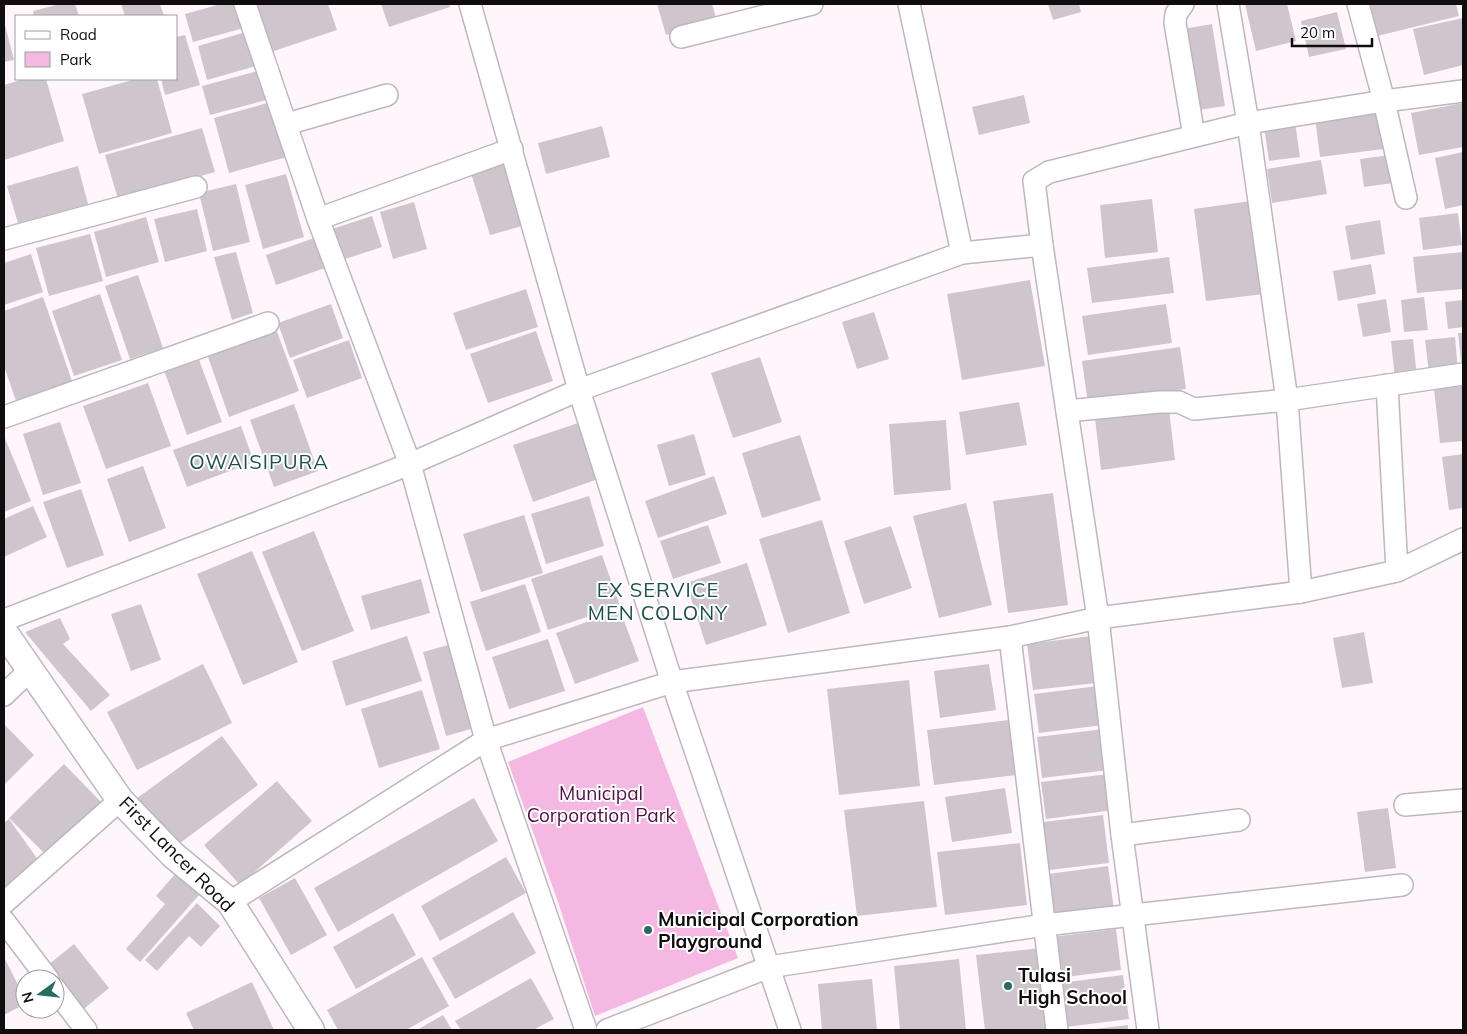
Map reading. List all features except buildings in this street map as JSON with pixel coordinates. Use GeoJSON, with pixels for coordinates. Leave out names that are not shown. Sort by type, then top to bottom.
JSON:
{"type":"FeatureCollection","features":[{"type":"Feature","properties":{"kind":"street"},"geometry":{"type":"LineString","coordinates":[[245,4],[318,219],[410,464],[486,740],[586,1030]]}},
{"type":"Feature","properties":{"kind":"street"},"geometry":{"type":"LineString","coordinates":[[470,4],[579,390],[672,682],[790,1030]]}},
{"type":"Feature","properties":{"kind":"street"},"geometry":{"type":"LineString","coordinates":[[681,37],[812,4]]}},
{"type":"Feature","properties":{"kind":"street"},"geometry":{"type":"LineString","coordinates":[[909,4],[962,252]]}},
{"type":"Feature","properties":{"kind":"street"},"geometry":{"type":"LineString","coordinates":[[1183,4],[1176,14],[1175,23],[1194,136]]}},
{"type":"Feature","properties":{"kind":"street"},"geometry":{"type":"LineString","coordinates":[[1228,4],[1248,123],[1287,400],[1301,592]]}},
{"type":"Feature","properties":{"kind":"street"},"geometry":{"type":"LineString","coordinates":[[1358,4],[1384,101],[1406,198]]}},
{"type":"Feature","properties":{"kind":"street"},"geometry":{"type":"LineString","coordinates":[[1148,1030],[1122,835],[1098,618],[1034,181],[1050,172],[1248,123],[1384,101],[1463,91]]}},
{"type":"Feature","properties":{"kind":"street"},"geometry":{"type":"LineString","coordinates":[[287,124],[387,96]]}},
{"type":"Feature","properties":{"kind":"street"},"geometry":{"type":"LineString","coordinates":[[318,219],[512,149]]}},
{"type":"Feature","properties":{"kind":"street"},"geometry":{"type":"LineString","coordinates":[[4,238],[196,187]]}},
{"type":"Feature","properties":{"kind":"street"},"geometry":{"type":"LineString","coordinates":[[4,620],[410,464],[579,390],[962,252],[1042,245]]}},
{"type":"Feature","properties":{"kind":"street"},"geometry":{"type":"LineString","coordinates":[[4,417],[268,323]]}},
{"type":"Feature","properties":{"kind":"street"},"geometry":{"type":"LineString","coordinates":[[1067,411],[1166,402],[1179,402],[1194,409],[1287,400],[1463,374]]}},
{"type":"Feature","properties":{"kind":"street"},"geometry":{"type":"LineString","coordinates":[[1387,384],[1397,571]]}},
{"type":"Feature","properties":{"kind":"street"},"geometry":{"type":"LineString","coordinates":[[230,902],[486,740],[672,682],[1010,637],[1098,618],[1301,592],[1397,571],[1463,539]]}},
{"type":"Feature","properties":{"kind":"street","name":"First Lancer Road"},"geometry":{"type":"LineString","coordinates":[[4,632],[29,671],[120,800],[173,855],[230,902],[311,1030]]}},
{"type":"Feature","properties":{"kind":"street"},"geometry":{"type":"LineString","coordinates":[[1010,637],[1057,1030]]}},
{"type":"Feature","properties":{"kind":"street"},"geometry":{"type":"LineString","coordinates":[[4,695],[29,671]]}},
{"type":"Feature","properties":{"kind":"street"},"geometry":{"type":"LineString","coordinates":[[4,903],[120,800]]}},
{"type":"Feature","properties":{"kind":"street"},"geometry":{"type":"LineString","coordinates":[[1405,805],[1463,800]]}},
{"type":"Feature","properties":{"kind":"street"},"geometry":{"type":"LineString","coordinates":[[1122,835],[1239,820]]}},
{"type":"Feature","properties":{"kind":"street"},"geometry":{"type":"LineString","coordinates":[[607,1030],[769,967],[1044,925],[1402,886]]}},
{"type":"Feature","properties":{"kind":"street"},"geometry":{"type":"LineString","coordinates":[[4,921],[40,969]]}},
{"type":"Feature","properties":{"kind":"street"},"geometry":{"type":"LineString","coordinates":[[65,1002],[86,1030]]}},
{"type":"Feature","properties":{"kind":"green space","name":"Municipal Corporation Park"},"geometry":{"type":"Polygon","coordinates":[[[643,707],[738,958],[595,1016],[558,902],[508,762],[643,707]]]}},
{"type":"Feature","properties":{"kind":"place","name":"Municipal Corporation Playground"},"geometry":{"type":"Point","coordinates":[648,930]}},
{"type":"Feature","properties":{"kind":"place","name":"Tulasi High School"},"geometry":{"type":"Point","coordinates":[1008,986]}},
{"type":"Feature","properties":{"kind":"district","name":"OWAISIPURA"},"geometry":{"type":"Point","coordinates":[259,461]}},
{"type":"Feature","properties":{"kind":"district","name":"EX SERVICE MEN COLONY"},"geometry":{"type":"Point","coordinates":[658,600]}}]}
